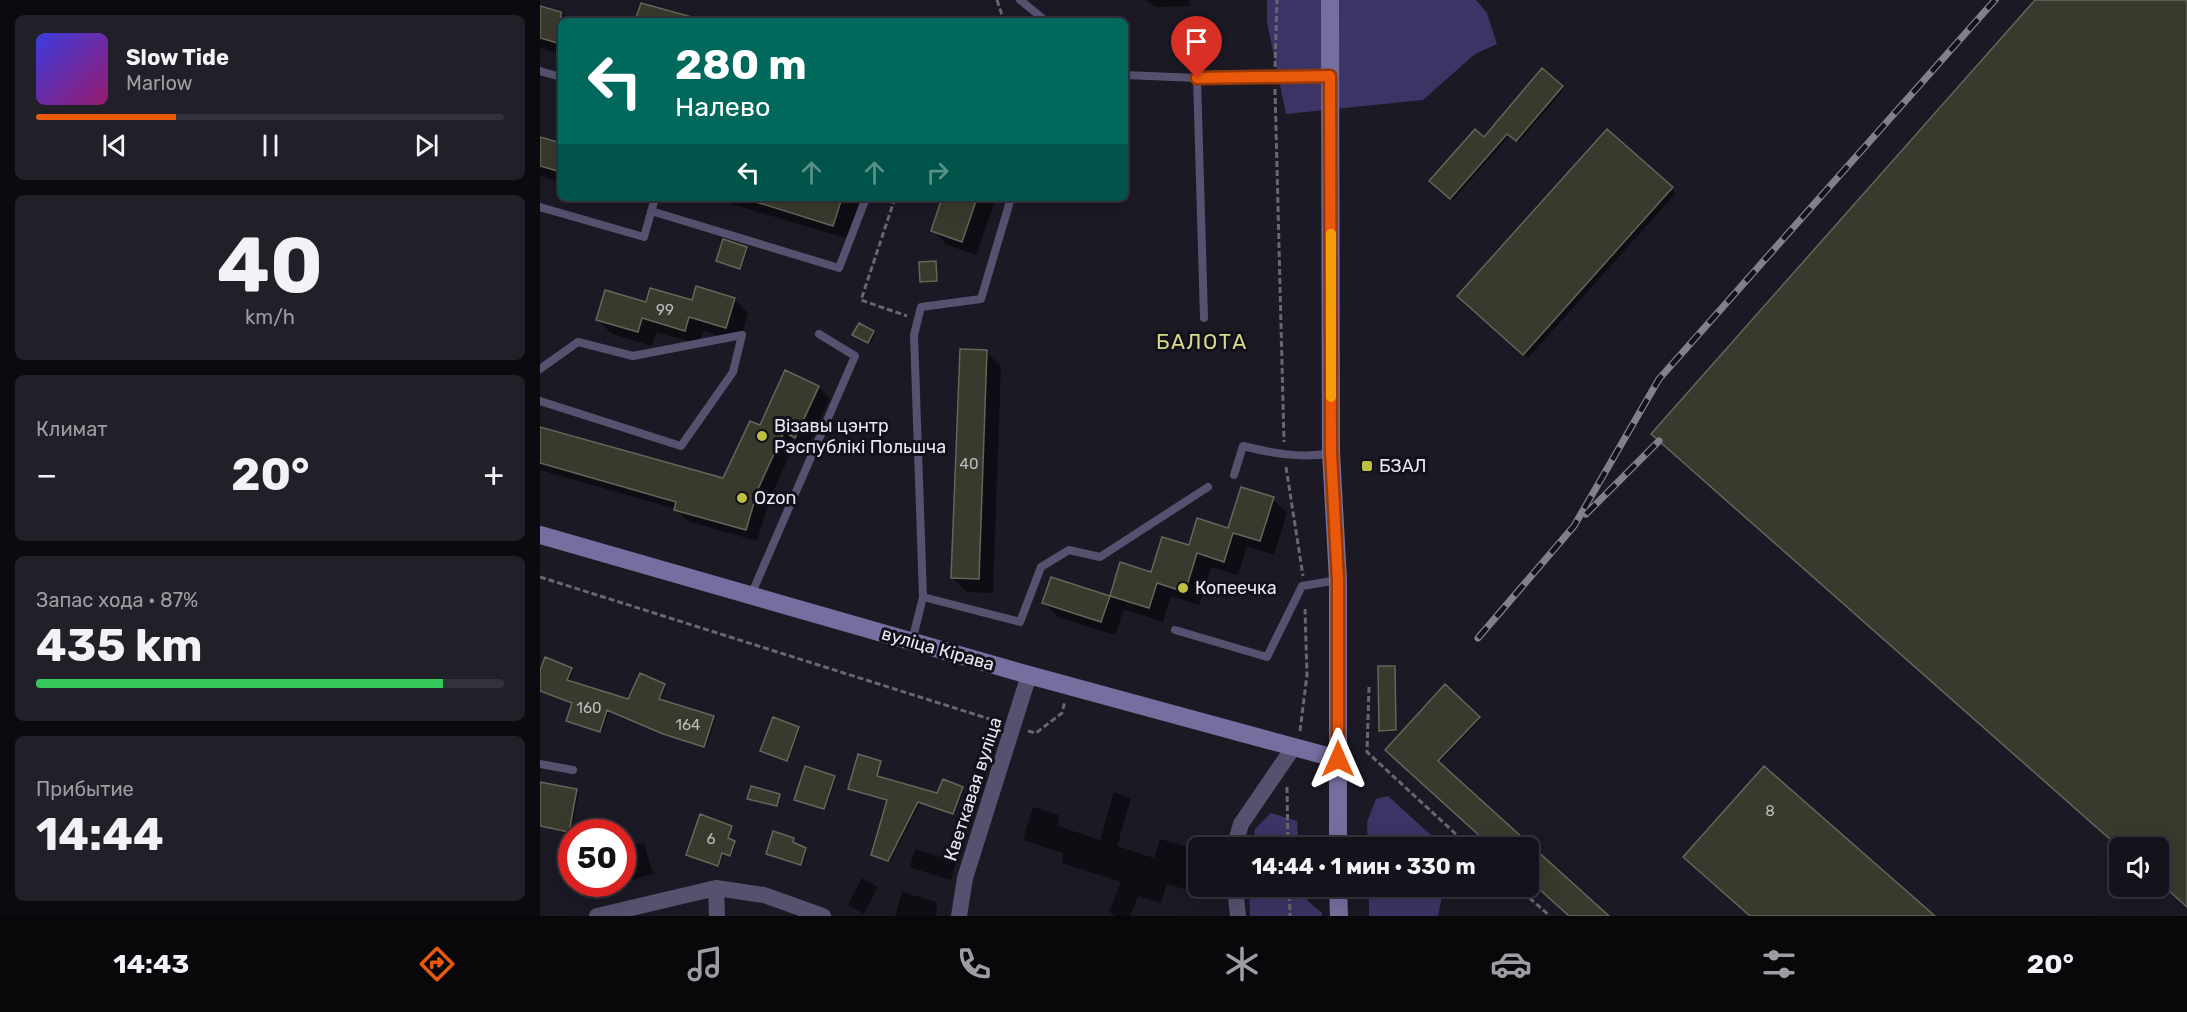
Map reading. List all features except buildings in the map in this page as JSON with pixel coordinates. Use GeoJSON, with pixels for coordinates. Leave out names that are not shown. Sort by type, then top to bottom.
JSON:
{"type":"FeatureCollection","features":[{"type":"Feature","properties":{"kind":"main road"},"geometry":{"type":"LineString","coordinates":[[1330,0],[1331,452],[1338,580],[1338,837]]}},
{"type":"Feature","properties":{"kind":"main road","name":"вуліца Кірава"},"geometry":{"type":"LineString","coordinates":[[540,535],[1029,675],[1338,759]]}},
{"type":"Feature","properties":{"kind":"main road"},"geometry":{"type":"LineString","coordinates":[[1338,897],[1339,916]]}},
{"type":"Feature","properties":{"kind":"street","name":"Кветкавая вуліца"},"geometry":{"type":"LineString","coordinates":[[958,916],[965,878],[1029,675]]}},
{"type":"Feature","properties":{"kind":"street"},"geometry":{"type":"LineString","coordinates":[[1237,837],[1241,824],[1295,749]]}},
{"type":"Feature","properties":{"kind":"street"},"geometry":{"type":"LineString","coordinates":[[716,888],[717,916]]}},
{"type":"Feature","properties":{"kind":"street"},"geometry":{"type":"LineString","coordinates":[[597,916],[716,888],[764,895],[823,916]]}},
{"type":"Feature","properties":{"kind":"street"},"geometry":{"type":"LineString","coordinates":[[1236,897],[1238,916]]}},
{"type":"Feature","properties":{"kind":"lane"},"geometry":{"type":"LineString","coordinates":[[1020,0],[1042,18]]}},
{"type":"Feature","properties":{"kind":"lane"},"geometry":{"type":"LineString","coordinates":[[540,71],[558,76]]}},
{"type":"Feature","properties":{"kind":"lane"},"geometry":{"type":"LineString","coordinates":[[1128,75],[1197,78],[1330,76]]}},
{"type":"Feature","properties":{"kind":"lane"},"geometry":{"type":"LineString","coordinates":[[1197,78],[1204,318]]}},
{"type":"Feature","properties":{"kind":"lane"},"geometry":{"type":"LineString","coordinates":[[540,207],[644,237],[654,201]]}},
{"type":"Feature","properties":{"kind":"lane"},"geometry":{"type":"LineString","coordinates":[[651,211],[839,268],[865,201]]}},
{"type":"Feature","properties":{"kind":"lane"},"geometry":{"type":"LineString","coordinates":[[912,642],[923,597],[914,335],[921,307],[981,299],[1010,201]]}},
{"type":"Feature","properties":{"kind":"lane"},"geometry":{"type":"LineString","coordinates":[[751,594],[855,356],[819,334]]}},
{"type":"Feature","properties":{"kind":"lane"},"geometry":{"type":"LineString","coordinates":[[540,369],[578,342],[633,356],[742,335],[733,372],[681,446],[540,401]]}},
{"type":"Feature","properties":{"kind":"lane"},"geometry":{"type":"LineString","coordinates":[[1234,475],[1243,446],[1316,456],[1331,452]]}},
{"type":"Feature","properties":{"kind":"lane"},"geometry":{"type":"LineString","coordinates":[[923,597],[1020,622],[1041,567],[1069,550],[1100,557],[1208,487]]}},
{"type":"Feature","properties":{"kind":"lane"},"geometry":{"type":"LineString","coordinates":[[1174,630],[1267,657],[1302,586],[1338,580]]}},
{"type":"Feature","properties":{"kind":"lane"},"geometry":{"type":"LineString","coordinates":[[540,764],[573,770]]}},
{"type":"Feature","properties":{"kind":"path"},"geometry":{"type":"LineString","coordinates":[[997,0],[1003,18]]}},
{"type":"Feature","properties":{"kind":"path"},"geometry":{"type":"LineString","coordinates":[[1276,1],[1275,76],[1284,453],[1305,585],[1307,675],[1295,749]]}},
{"type":"Feature","properties":{"kind":"path"},"geometry":{"type":"LineString","coordinates":[[894,201],[861,300],[918,319]]}},
{"type":"Feature","properties":{"kind":"path"},"geometry":{"type":"LineString","coordinates":[[540,577],[1036,733],[1062,713]]}},
{"type":"Feature","properties":{"kind":"path"},"geometry":{"type":"LineString","coordinates":[[1369,687],[1367,752],[1459,837]]}},
{"type":"Feature","properties":{"kind":"path"},"geometry":{"type":"LineString","coordinates":[[1288,837],[1286,788],[1289,778]]}},
{"type":"Feature","properties":{"kind":"path"},"geometry":{"type":"LineString","coordinates":[[1289,897],[1290,916]]}},
{"type":"Feature","properties":{"kind":"path"},"geometry":{"type":"LineString","coordinates":[[1528,897],[1550,916]]}},
{"type":"Feature","properties":{"kind":"shaded area"},"geometry":{"type":"Polygon","coordinates":[[[1267,0],[1476,0],[1487,13],[1497,44],[1475,54],[1423,100],[1286,114],[1267,22],[1267,0]]]}},
{"type":"Feature","properties":{"kind":"shaded area"},"geometry":{"type":"Polygon","coordinates":[[[1388,796],[1433,837],[1368,837],[1367,822],[1376,799],[1388,796]]]}},
{"type":"Feature","properties":{"kind":"shaded area"},"geometry":{"type":"Polygon","coordinates":[[[1271,813],[1297,821],[1298,837],[1254,837],[1255,829],[1271,813]]]}},
{"type":"Feature","properties":{"kind":"shaded area"},"geometry":{"type":"Polygon","coordinates":[[[1249,897],[1307,897],[1308,901],[1322,913],[1322,916],[1250,916],[1249,897]]]}},
{"type":"Feature","properties":{"kind":"shaded area"},"geometry":{"type":"Polygon","coordinates":[[[1369,897],[1442,897],[1438,916],[1369,916],[1369,897]]]}},
{"type":"Feature","properties":{"kind":"railway"},"geometry":{"type":"LineString","coordinates":[[1478,638],[1574,526],[1659,379],[1995,0]]}},
{"type":"Feature","properties":{"kind":"railway"},"geometry":{"type":"LineString","coordinates":[[1586,514],[1659,441]]}},
{"type":"Feature","properties":{"kind":"slow traffic"},"geometry":{"type":"LineString","coordinates":[[1331,234],[1331,397]]}},
{"type":"Feature","properties":{"kind":"place","name":"Візавы цэнтр Рэспублікі Польшча"},"geometry":{"type":"Point","coordinates":[762,436]}},
{"type":"Feature","properties":{"kind":"place","name":"БЗАЛ"},"geometry":{"type":"Point","coordinates":[1367,466]}},
{"type":"Feature","properties":{"kind":"place","name":"Ozon"},"geometry":{"type":"Point","coordinates":[742,498]}},
{"type":"Feature","properties":{"kind":"place","name":"Копеечка"},"geometry":{"type":"Point","coordinates":[1183,588]}},
{"type":"Feature","properties":{"kind":"district","name":"БАЛОТА"},"geometry":{"type":"Point","coordinates":[1202,341]}},
{"type":"Feature","properties":{"kind":"route"},"geometry":{"type":"LineString","coordinates":[[1197,78],[1330,76],[1331,452],[1338,580],[1338,759]]}}]}
